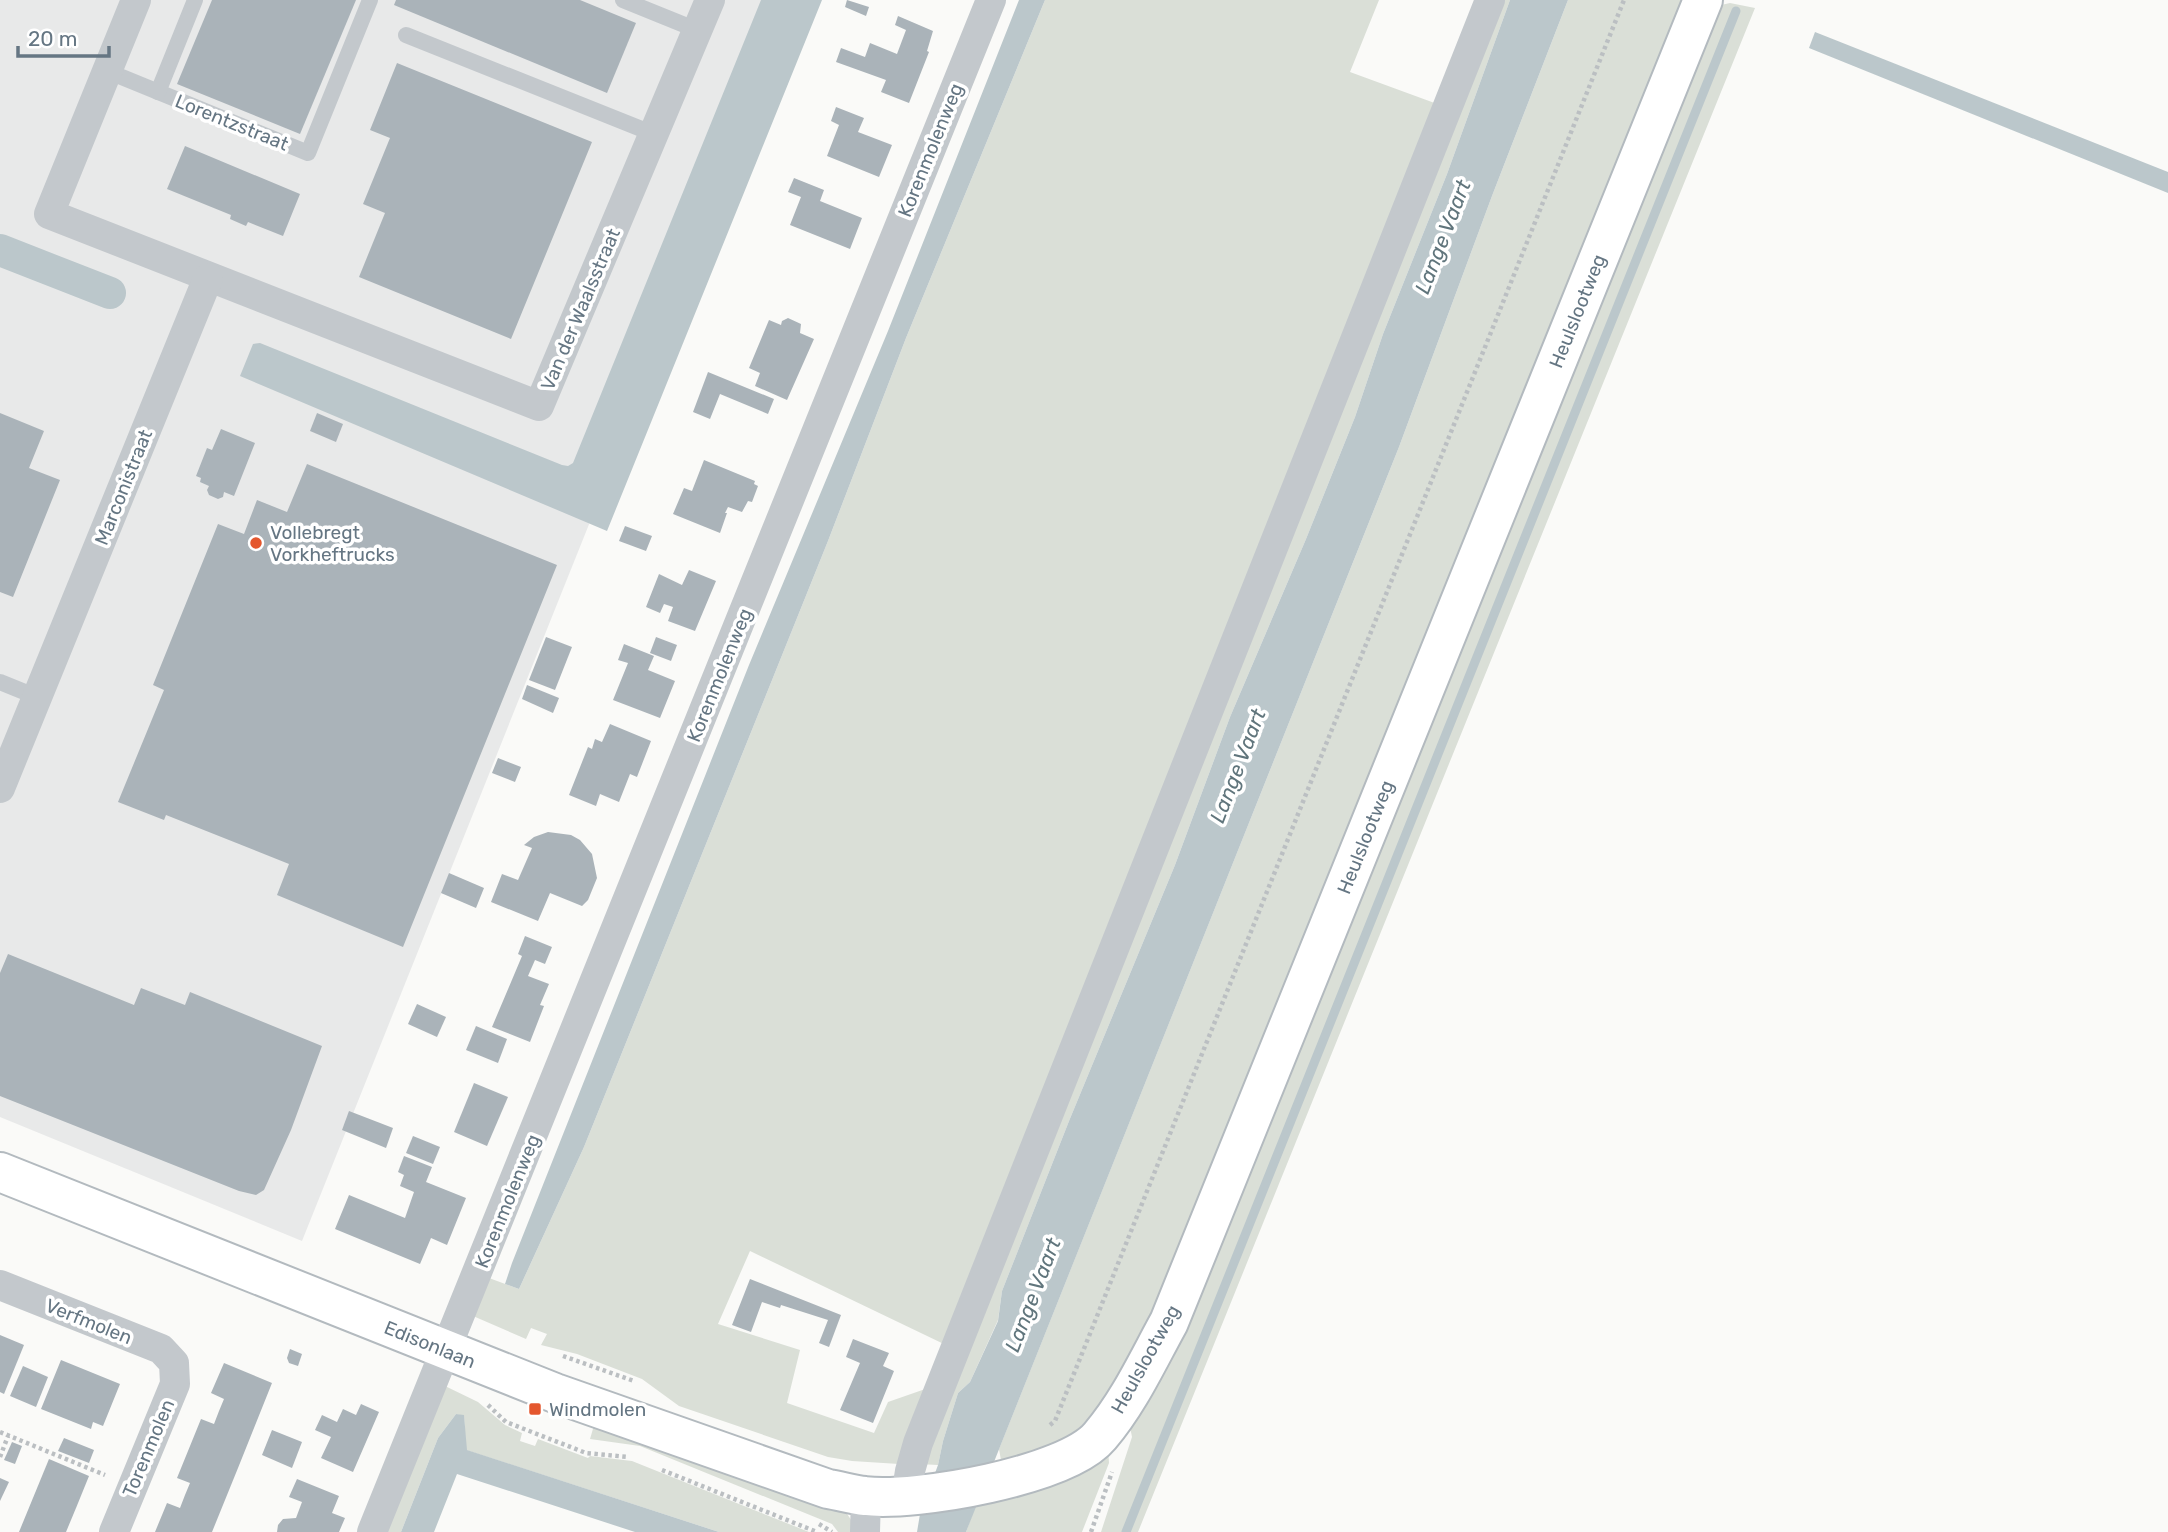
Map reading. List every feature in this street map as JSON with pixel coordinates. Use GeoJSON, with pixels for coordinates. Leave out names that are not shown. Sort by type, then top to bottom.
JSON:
{"type":"FeatureCollection","features":[{"type":"Feature","properties":{"kind":"street"},"geometry":{"type":"LineString","coordinates":[[136,0],[49,214],[208,278]]}},
{"type":"Feature","properties":{"kind":"street","name":"Van der Waalsstraat"},"geometry":{"type":"LineString","coordinates":[[208,278],[539,406],[710,0]]}},
{"type":"Feature","properties":{"kind":"street","name":"Korenmolenweg"},"geometry":{"type":"LineString","coordinates":[[446,1351],[991,0]]}},
{"type":"Feature","properties":{"kind":"street"},"geometry":{"type":"LineString","coordinates":[[906,1496],[918,1443],[1490,0]]}},
{"type":"Feature","properties":{"kind":"street","name":"Heulslootweg"},"geometry":{"type":"LineString","coordinates":[[866,1514],[906,1496],[1016,1478],[1072,1456],[1098,1439],[1133,1388],[1169,1322],[1703,0]]}},
{"type":"Feature","properties":{"kind":"street","name":"Marconistraat"},"geometry":{"type":"LineString","coordinates":[[0,788],[208,278]]}},
{"type":"Feature","properties":{"kind":"street","name":"Edisonlaan"},"geometry":{"type":"LineString","coordinates":[[0,1172],[446,1351],[828,1489],[866,1514]]}},
{"type":"Feature","properties":{"kind":"street","name":"Verfmolen"},"geometry":{"type":"LineString","coordinates":[[0,1285],[161,1349],[174,1363]]}},
{"type":"Feature","properties":{"kind":"street"},"geometry":{"type":"LineString","coordinates":[[372,1532],[446,1351]]}},
{"type":"Feature","properties":{"kind":"street","name":"Torenmolen"},"geometry":{"type":"LineString","coordinates":[[114,1532],[175,1384],[174,1363]]}},
{"type":"Feature","properties":{"kind":"lane","name":"Lorentzstraat"},"geometry":{"type":"LineString","coordinates":[[158,92],[195,0]]}},
{"type":"Feature","properties":{"kind":"lane","name":"Lorentzstraat"},"geometry":{"type":"LineString","coordinates":[[107,71],[308,153],[370,0]]}},
{"type":"Feature","properties":{"kind":"lane"},"geometry":{"type":"LineString","coordinates":[[623,0],[697,30]]}},
{"type":"Feature","properties":{"kind":"lane"},"geometry":{"type":"LineString","coordinates":[[406,35],[654,134]]}},
{"type":"Feature","properties":{"kind":"lane"},"geometry":{"type":"LineString","coordinates":[[0,682],[37,697]]}},
{"type":"Feature","properties":{"kind":"path"},"geometry":{"type":"LineString","coordinates":[[1045,1429],[1055,1421],[1624,0]]}},
{"type":"Feature","properties":{"kind":"path"},"geometry":{"type":"LineString","coordinates":[[480,1399],[506,1422],[523,1429],[586,1453],[634,1459]]}},
{"type":"Feature","properties":{"kind":"path"},"geometry":{"type":"LineString","coordinates":[[0,1432],[132,1486]]}},
{"type":"Feature","properties":{"kind":"path"},"geometry":{"type":"LineString","coordinates":[[0,1457],[8,1436]]}},
{"type":"Feature","properties":{"kind":"path"},"geometry":{"type":"LineString","coordinates":[[659,1469],[817,1532]]}},
{"type":"Feature","properties":{"kind":"shaded area"},"geometry":{"type":"Polygon","coordinates":[[[0,0],[799,0],[302,1241],[0,1117],[0,0]]]}},
{"type":"Feature","properties":{"kind":"shaded area"},"geometry":{"type":"Polygon","coordinates":[[[1045,0],[1379,0],[1350,72],[1440,105],[948,1346],[750,1251],[718,1324],[800,1350],[787,1403],[874,1433],[888,1402],[931,1387],[899,1464],[852,1461],[828,1457],[679,1406],[642,1379],[577,1354],[541,1345],[547,1334],[531,1328],[526,1339],[473,1316],[489,1278],[519,1289],[584,1147],[828,541],[906,338],[1045,0]]]}},
{"type":"Feature","properties":{"kind":"shaded area"},"geometry":{"type":"Polygon","coordinates":[[[1499,0],[1510,0],[1447,174],[1383,334],[1355,417],[1230,717],[1175,865],[1069,1121],[1002,1291],[998,1320],[970,1382],[958,1393],[938,1465],[918,1464],[1499,0]]]}},
{"type":"Feature","properties":{"kind":"shaded area"},"geometry":{"type":"Polygon","coordinates":[[[1568,0],[1687,0],[1174,1273],[1140,1341],[1096,1409],[1079,1428],[1061,1442],[1002,1466],[999,1449],[1399,447],[1568,0]]]}},
{"type":"Feature","properties":{"kind":"shaded area"},"geometry":{"type":"Polygon","coordinates":[[[1730,3],[1755,8],[1138,1532],[1101,1532],[1132,1437],[1129,1422],[1717,6],[1730,3]]]}},
{"type":"Feature","properties":{"kind":"shaded area"},"geometry":{"type":"Polygon","coordinates":[[[445,1386],[478,1402],[505,1425],[522,1433],[520,1441],[535,1446],[538,1439],[588,1458],[590,1456],[632,1461],[809,1532],[719,1532],[466,1450],[464,1416],[456,1414],[438,1438],[401,1532],[386,1532],[445,1386]]]}},
{"type":"Feature","properties":{"kind":"shaded area"},"geometry":{"type":"Polygon","coordinates":[[[595,1422],[844,1509],[853,1523],[853,1532],[838,1532],[832,1524],[640,1446],[590,1439],[595,1422]]]}},
{"type":"Feature","properties":{"kind":"shaded area"},"geometry":{"type":"Polygon","coordinates":[[[1108,1447],[1109,1463],[1082,1532],[966,1532],[975,1507],[1046,1488],[1076,1472],[1108,1447]]]}},
{"type":"Feature","properties":{"kind":"water"},"geometry":{"type":"Polygon","coordinates":[[[761,0],[822,0],[607,531],[240,376],[253,344],[260,343],[562,465],[573,463],[761,0]]]}},
{"type":"Feature","properties":{"kind":"water"},"geometry":{"type":"Polygon","coordinates":[[[1019,0],[1045,0],[906,338],[828,541],[584,1147],[519,1289],[505,1284],[749,665],[888,331],[1019,0]]]}},
{"type":"Feature","properties":{"kind":"water","name":"Lange Vaart"},"geometry":{"type":"Polygon","coordinates":[[[1510,0],[1568,0],[1399,447],[966,1532],[917,1532],[920,1514],[938,1465],[958,1393],[970,1382],[998,1321],[1002,1291],[1175,865],[1230,717],[1355,417],[1383,334],[1447,174],[1510,0]]]}},
{"type":"Feature","properties":{"kind":"water"},"geometry":{"type":"Polygon","coordinates":[[[1815,32],[2168,172],[2168,193],[1809,48],[1815,32]]]}},
{"type":"Feature","properties":{"kind":"water"},"geometry":{"type":"Polygon","coordinates":[[[456,1414],[464,1415],[467,1450],[719,1532],[635,1532],[457,1474],[434,1532],[401,1532],[438,1438],[456,1414]]]}},
{"type":"Feature","properties":{"kind":"building"},"geometry":{"type":"Polygon","coordinates":[[[212,0],[356,0],[300,134],[177,84],[212,0]]]}},
{"type":"Feature","properties":{"kind":"building"},"geometry":{"type":"Polygon","coordinates":[[[396,0],[580,0],[636,23],[607,93],[394,5],[396,0]]]}},
{"type":"Feature","properties":{"kind":"building"},"geometry":{"type":"Polygon","coordinates":[[[847,0],[869,7],[866,16],[845,7],[847,0]]]}},
{"type":"Feature","properties":{"kind":"building"},"geometry":{"type":"Polygon","coordinates":[[[898,16],[933,31],[927,51],[929,52],[909,103],[881,92],[886,80],[836,62],[841,48],[865,57],[870,43],[897,54],[906,30],[895,25],[898,16]]]}},
{"type":"Feature","properties":{"kind":"building"},"geometry":{"type":"Polygon","coordinates":[[[397,63],[592,142],[511,339],[359,277],[385,213],[363,204],[390,138],[370,130],[397,63]]]}},
{"type":"Feature","properties":{"kind":"building"},"geometry":{"type":"Polygon","coordinates":[[[836,107],[864,118],[858,132],[892,145],[879,177],[827,156],[839,125],[831,121],[836,107]]]}},
{"type":"Feature","properties":{"kind":"building"},"geometry":{"type":"Polygon","coordinates":[[[185,146],[300,194],[283,236],[248,222],[246,226],[230,219],[231,215],[167,189],[185,146]]]}},
{"type":"Feature","properties":{"kind":"building"},"geometry":{"type":"Polygon","coordinates":[[[794,178],[824,190],[820,201],[862,218],[850,249],[790,225],[801,197],[788,192],[794,178]]]}},
{"type":"Feature","properties":{"kind":"building"},"geometry":{"type":"Polygon","coordinates":[[[788,318],[801,324],[800,333],[814,339],[787,400],[755,386],[760,373],[749,368],[769,320],[781,325],[782,321],[788,318]]]}},
{"type":"Feature","properties":{"kind":"building"},"geometry":{"type":"Polygon","coordinates":[[[708,372],[774,399],[768,414],[720,394],[710,419],[693,412],[708,372]]]}},
{"type":"Feature","properties":{"kind":"building"},"geometry":{"type":"Polygon","coordinates":[[[0,413],[44,431],[29,468],[60,480],[13,597],[0,592],[0,413]]]}},
{"type":"Feature","properties":{"kind":"building"},"geometry":{"type":"Polygon","coordinates":[[[317,413],[343,424],[336,442],[310,431],[317,413]]]}},
{"type":"Feature","properties":{"kind":"building"},"geometry":{"type":"Polygon","coordinates":[[[221,429],[255,443],[234,496],[224,492],[223,497],[218,499],[209,495],[209,486],[200,482],[201,478],[196,476],[207,448],[212,450],[221,429]]]}},
{"type":"Feature","properties":{"kind":"building"},"geometry":{"type":"Polygon","coordinates":[[[704,460],[755,481],[754,484],[758,486],[752,502],[748,501],[742,512],[728,507],[720,533],[673,514],[684,488],[692,491],[704,460]]]}},
{"type":"Feature","properties":{"kind":"building"},"geometry":{"type":"Polygon","coordinates":[[[307,464],[557,565],[403,947],[277,895],[289,864],[166,815],[164,820],[118,802],[164,690],[153,685],[218,524],[244,534],[257,500],[287,512],[307,464]]]}},
{"type":"Feature","properties":{"kind":"building"},"geometry":{"type":"Polygon","coordinates":[[[625,526],[652,536],[646,551],[619,541],[625,526]]]}},
{"type":"Feature","properties":{"kind":"building"},"geometry":{"type":"Polygon","coordinates":[[[689,570],[716,581],[695,631],[668,621],[673,607],[664,604],[660,613],[646,607],[659,574],[682,585],[689,570]]]}},
{"type":"Feature","properties":{"kind":"building"},"geometry":{"type":"Polygon","coordinates":[[[546,637],[572,647],[555,690],[529,680],[546,637]]]}},
{"type":"Feature","properties":{"kind":"building"},"geometry":{"type":"Polygon","coordinates":[[[656,637],[677,645],[671,661],[650,653],[656,637]]]}},
{"type":"Feature","properties":{"kind":"building"},"geometry":{"type":"Polygon","coordinates":[[[624,644],[654,656],[648,670],[675,681],[660,718],[613,700],[628,663],[618,660],[624,644]]]}},
{"type":"Feature","properties":{"kind":"building"},"geometry":{"type":"Polygon","coordinates":[[[527,685],[559,698],[553,713],[522,699],[527,685]]]}},
{"type":"Feature","properties":{"kind":"building"},"geometry":{"type":"Polygon","coordinates":[[[610,724],[651,741],[637,777],[630,774],[619,802],[600,794],[596,806],[569,795],[588,747],[592,749],[595,739],[602,742],[610,724]]]}},
{"type":"Feature","properties":{"kind":"building"},"geometry":{"type":"Polygon","coordinates":[[[498,758],[521,767],[515,782],[492,773],[498,758]]]}},
{"type":"Feature","properties":{"kind":"building"},"geometry":{"type":"Polygon","coordinates":[[[548,832],[571,835],[580,840],[592,854],[597,878],[588,900],[582,906],[550,893],[538,921],[491,902],[502,874],[518,880],[532,848],[524,845],[534,837],[548,832]]]}},
{"type":"Feature","properties":{"kind":"building"},"geometry":{"type":"Polygon","coordinates":[[[449,873],[484,888],[476,908],[441,893],[449,873]]]}},
{"type":"Feature","properties":{"kind":"building"},"geometry":{"type":"Polygon","coordinates":[[[525,936],[552,947],[545,964],[535,960],[528,976],[549,984],[530,1042],[492,1027],[522,956],[518,954],[525,936]]]}},
{"type":"Feature","properties":{"kind":"building"},"geometry":{"type":"Polygon","coordinates":[[[8,954],[134,1005],[141,988],[185,1005],[190,992],[322,1046],[291,1130],[264,1190],[256,1195],[239,1191],[0,1096],[0,973],[8,954]]]}},
{"type":"Feature","properties":{"kind":"building"},"geometry":{"type":"Polygon","coordinates":[[[417,1004],[446,1017],[437,1037],[408,1024],[417,1004]]]}},
{"type":"Feature","properties":{"kind":"building"},"geometry":{"type":"Polygon","coordinates":[[[476,1026],[507,1039],[498,1063],[466,1050],[476,1026]]]}},
{"type":"Feature","properties":{"kind":"building"},"geometry":{"type":"Polygon","coordinates":[[[474,1083],[508,1097],[487,1146],[454,1132],[474,1083]]]}},
{"type":"Feature","properties":{"kind":"building"},"geometry":{"type":"Polygon","coordinates":[[[349,1111],[393,1128],[386,1148],[342,1130],[349,1111]]]}},
{"type":"Feature","properties":{"kind":"building"},"geometry":{"type":"Polygon","coordinates":[[[413,1136],[440,1147],[433,1164],[406,1153],[413,1136]]]}},
{"type":"Feature","properties":{"kind":"building"},"geometry":{"type":"Polygon","coordinates":[[[404,1156],[432,1167],[426,1182],[466,1198],[447,1245],[431,1238],[420,1264],[335,1229],[349,1195],[405,1218],[414,1192],[400,1186],[404,1175],[398,1172],[404,1156]]]}},
{"type":"Feature","properties":{"kind":"building"},"geometry":{"type":"Polygon","coordinates":[[[750,1279],[841,1315],[829,1347],[819,1343],[828,1320],[781,1305],[780,1308],[762,1302],[751,1332],[732,1325],[750,1279]]]}},
{"type":"Feature","properties":{"kind":"building"},"geometry":{"type":"Polygon","coordinates":[[[0,1335],[24,1345],[4,1394],[0,1392],[0,1335]]]}},
{"type":"Feature","properties":{"kind":"building"},"geometry":{"type":"Polygon","coordinates":[[[853,1339],[889,1353],[883,1366],[894,1371],[873,1423],[840,1410],[860,1363],[846,1357],[853,1339]]]}},
{"type":"Feature","properties":{"kind":"building"},"geometry":{"type":"Polygon","coordinates":[[[290,1349],[302,1354],[298,1366],[289,1363],[287,1358],[290,1349]]]}},
{"type":"Feature","properties":{"kind":"building"},"geometry":{"type":"Polygon","coordinates":[[[61,1360],[120,1384],[103,1426],[93,1422],[91,1429],[41,1409],[61,1360]]]}},
{"type":"Feature","properties":{"kind":"building"},"geometry":{"type":"Polygon","coordinates":[[[224,1363],[272,1383],[212,1532],[155,1532],[167,1503],[180,1508],[190,1483],[177,1478],[201,1419],[214,1424],[224,1399],[211,1393],[224,1363]]]}},
{"type":"Feature","properties":{"kind":"building"},"geometry":{"type":"Polygon","coordinates":[[[23,1366],[48,1377],[36,1407],[10,1396],[23,1366]]]}},
{"type":"Feature","properties":{"kind":"building"},"geometry":{"type":"Polygon","coordinates":[[[361,1404],[379,1412],[353,1472],[321,1458],[331,1437],[315,1430],[322,1415],[337,1422],[343,1409],[356,1415],[361,1404]]]}},
{"type":"Feature","properties":{"kind":"building"},"geometry":{"type":"Polygon","coordinates":[[[272,1430],[302,1442],[292,1468],[262,1455],[272,1430]]]}},
{"type":"Feature","properties":{"kind":"building"},"geometry":{"type":"Polygon","coordinates":[[[64,1438],[94,1450],[89,1463],[58,1451],[64,1438]]]}},
{"type":"Feature","properties":{"kind":"building"},"geometry":{"type":"Polygon","coordinates":[[[12,1442],[22,1446],[15,1464],[4,1460],[12,1442]]]}},
{"type":"Feature","properties":{"kind":"building"},"geometry":{"type":"Polygon","coordinates":[[[49,1459],[89,1476],[76,1508],[66,1532],[19,1532],[49,1459]]]}},
{"type":"Feature","properties":{"kind":"building"},"geometry":{"type":"Polygon","coordinates":[[[0,1478],[9,1482],[0,1501],[0,1478]]]}},
{"type":"Feature","properties":{"kind":"building"},"geometry":{"type":"Polygon","coordinates":[[[297,1479],[339,1496],[332,1513],[345,1518],[339,1532],[277,1532],[283,1519],[296,1518],[302,1502],[289,1497],[297,1479]]]}},
{"type":"Feature","properties":{"kind":"waterway"},"geometry":{"type":"LineString","coordinates":[[1126,1532],[1736,11]]}},
{"type":"Feature","properties":{"kind":"waterway"},"geometry":{"type":"LineString","coordinates":[[0,250],[110,293]]}},
{"type":"Feature","properties":{"kind":"place","name":"Vollebregt Vorkheftrucks"},"geometry":{"type":"Point","coordinates":[256,543]}},
{"type":"Feature","properties":{"kind":"place","name":"Windmolen"},"geometry":{"type":"Point","coordinates":[535,1409]}}]}
